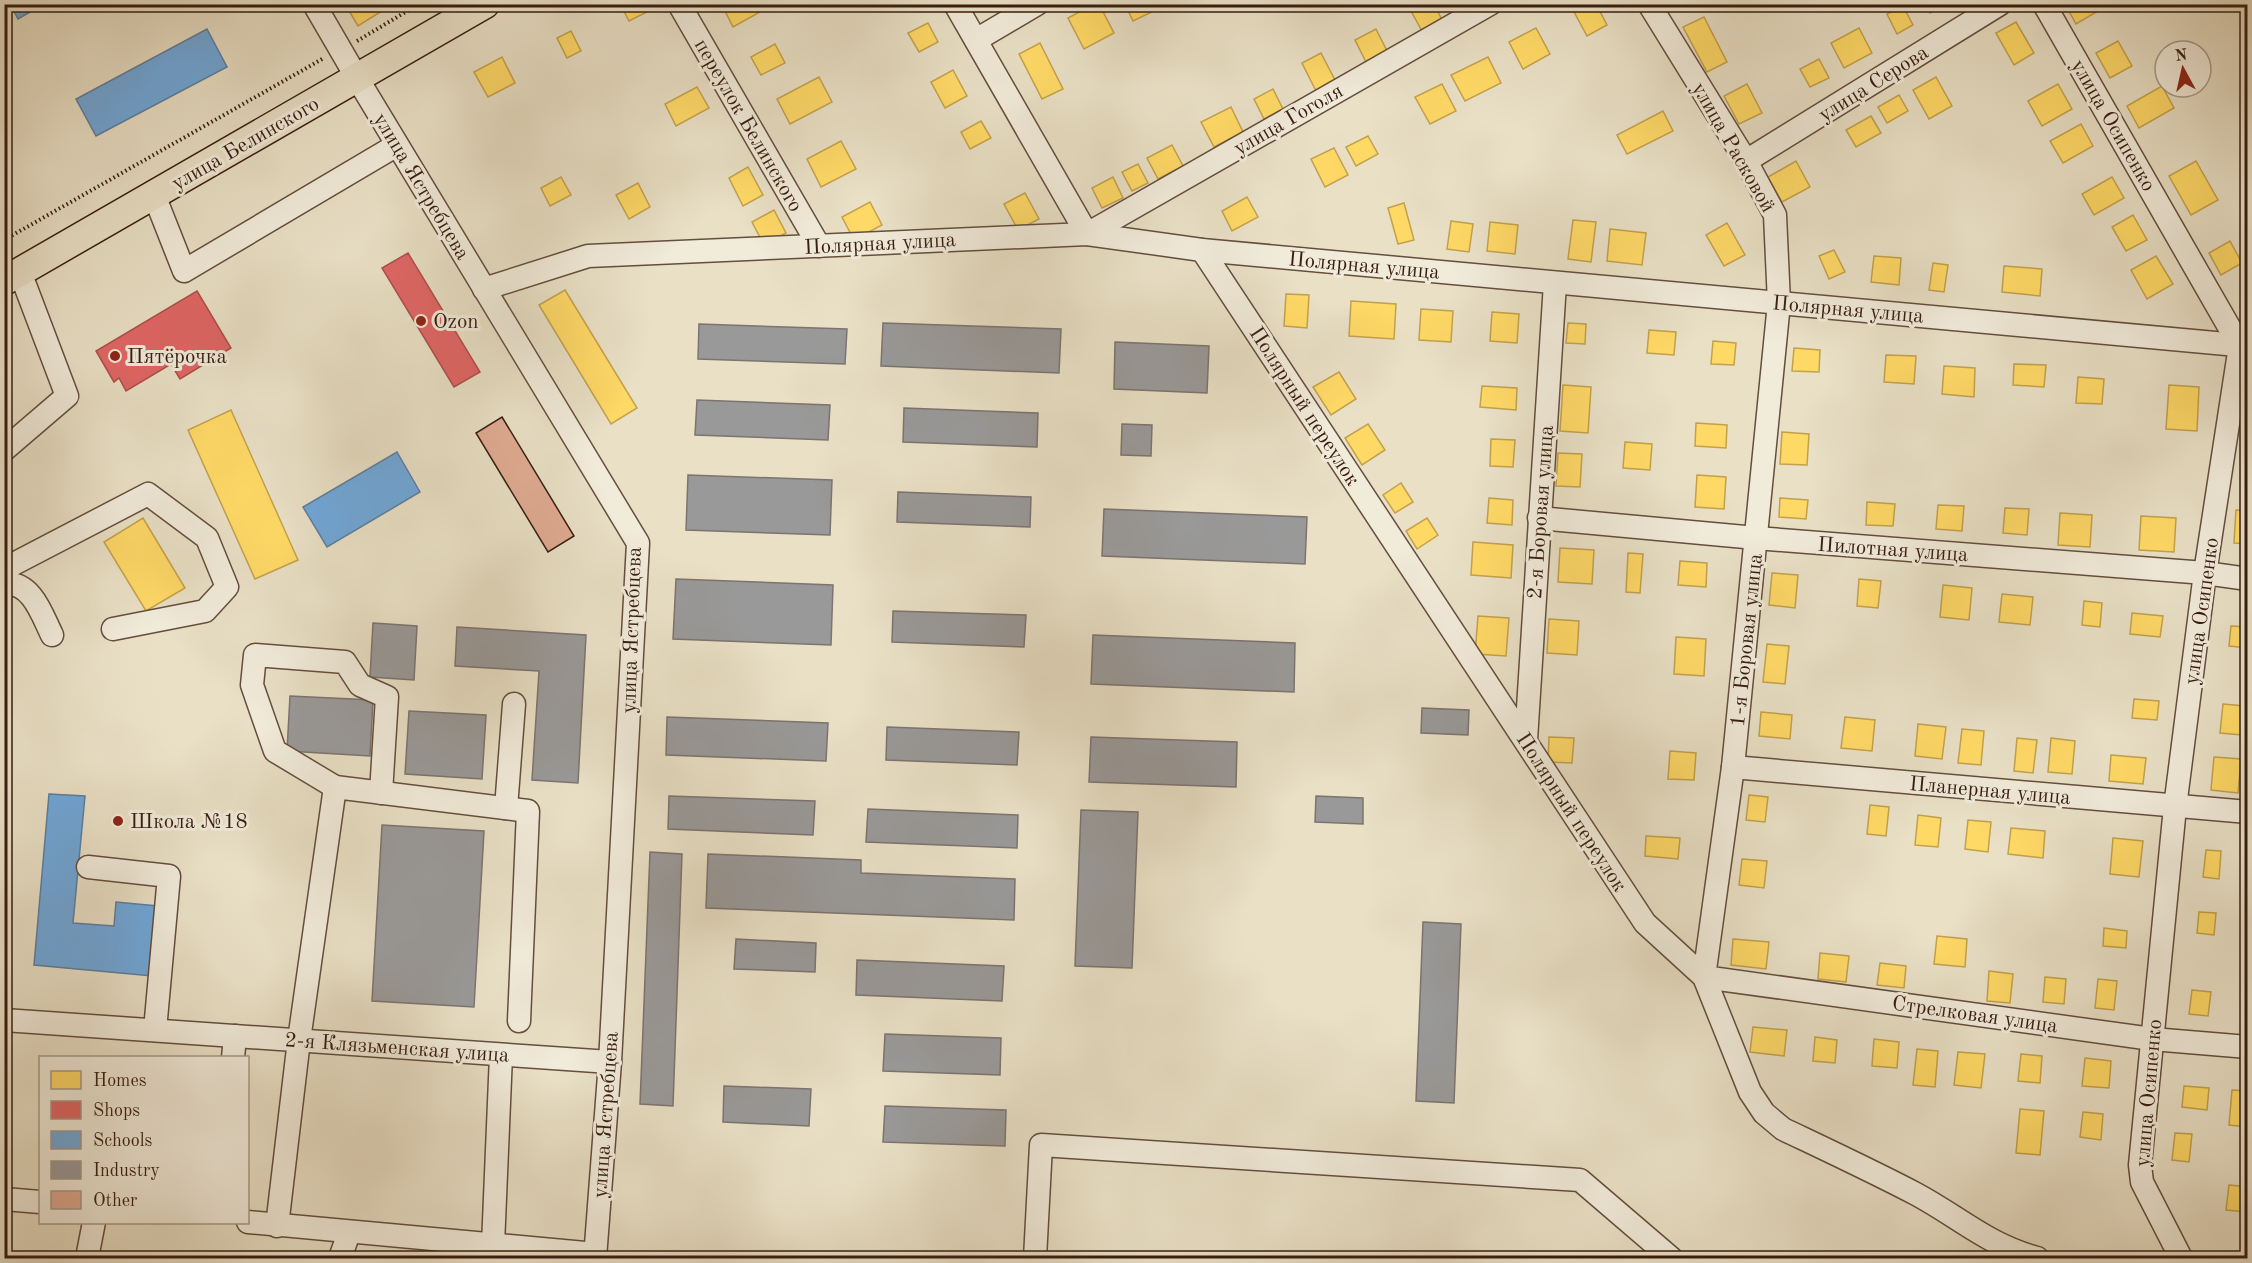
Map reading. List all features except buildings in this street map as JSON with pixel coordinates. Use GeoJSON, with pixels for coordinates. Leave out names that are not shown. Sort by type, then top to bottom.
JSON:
{"type":"FeatureCollection","features":[{"type":"Feature","properties":{"kind":"main road","name":"улица Белинского"},"geometry":{"type":"LineString","coordinates":[[12,276],[485,4]]}},
{"type":"Feature","properties":{"kind":"street","name":"улица Ястребцева"},"geometry":{"type":"LineString","coordinates":[[314,4],[638,543],[610,1062],[596,1256]]}},
{"type":"Feature","properties":{"kind":"street","name":"переулок Белинского"},"geometry":{"type":"LineString","coordinates":[[679,4],[819,246]]}},
{"type":"Feature","properties":{"kind":"street"},"geometry":{"type":"LineString","coordinates":[[955,4],[1087,234]]}},
{"type":"Feature","properties":{"kind":"street"},"geometry":{"type":"LineString","coordinates":[[975,40],[1037,4]]}},
{"type":"Feature","properties":{"kind":"street","name":"улица Гоголя"},"geometry":{"type":"LineString","coordinates":[[1087,234],[1490,4]]}},
{"type":"Feature","properties":{"kind":"street","name":"улица Расковой"},"geometry":{"type":"LineString","coordinates":[[1649,4],[1746,161],[1775,215],[1779,303]]}},
{"type":"Feature","properties":{"kind":"street","name":"улица Серова"},"geometry":{"type":"LineString","coordinates":[[1746,161],[2000,4]]}},
{"type":"Feature","properties":{"kind":"street","name":"улица Осипенко"},"geometry":{"type":"LineString","coordinates":[[2044,4],[2244,346],[2205,573],[2175,807],[2140,1174],[2160,1221],[2181,1258]]}},
{"type":"Feature","properties":{"kind":"street"},"geometry":{"type":"LineString","coordinates":[[154,195],[184,271],[397,145]]}},
{"type":"Feature","properties":{"kind":"street","name":"Полярная улица"},"geometry":{"type":"LineString","coordinates":[[484,289],[588,256],[1087,234],[1202,250],[2244,346]]}},
{"type":"Feature","properties":{"kind":"street","name":"Полярный переулок"},"geometry":{"type":"LineString","coordinates":[[1202,250],[1645,923],[1704,977],[1750,1092],[1764,1113],[1783,1129],[1917,1194],[1982,1236],[2012,1252],[2037,1258]]}},
{"type":"Feature","properties":{"kind":"street"},"geometry":{"type":"LineString","coordinates":[[4,450],[67,396],[12,276]]}},
{"type":"Feature","properties":{"kind":"street","name":"2-я Боровая улица"},"geometry":{"type":"LineString","coordinates":[[1526,740],[1555,283]]}},
{"type":"Feature","properties":{"kind":"street","name":"1-я Боровая улица"},"geometry":{"type":"LineString","coordinates":[[1704,977],[1733,768],[1779,303]]}},
{"type":"Feature","properties":{"kind":"street"},"geometry":{"type":"LineString","coordinates":[[4,569],[148,494],[207,538],[227,587],[205,611],[113,629]]}},
{"type":"Feature","properties":{"kind":"street","name":"Пилотная улица"},"geometry":{"type":"LineString","coordinates":[[1539,518],[1756,538],[2205,573],[2247,579]]}},
{"type":"Feature","properties":{"kind":"street"},"geometry":{"type":"LineString","coordinates":[[4,584],[11,583],[30,592],[52,635]]}},
{"type":"Feature","properties":{"kind":"street"},"geometry":{"type":"LineString","coordinates":[[381,793],[387,697],[360,685],[345,662],[255,655],[252,686],[275,751],[335,787],[381,793],[528,811],[519,1021]]}},
{"type":"Feature","properties":{"kind":"street"},"geometry":{"type":"LineString","coordinates":[[506,808],[514,704]]}},
{"type":"Feature","properties":{"kind":"street","name":"Планерная улица"},"geometry":{"type":"LineString","coordinates":[[1733,768],[2247,812]]}},
{"type":"Feature","properties":{"kind":"street"},"geometry":{"type":"LineString","coordinates":[[277,1226],[299,1040],[335,787]]}},
{"type":"Feature","properties":{"kind":"street"},"geometry":{"type":"LineString","coordinates":[[88,867],[169,876],[155,1030]]}},
{"type":"Feature","properties":{"kind":"street","name":"Стрелковая улица"},"geometry":{"type":"LineString","coordinates":[[1704,977],[2152,1039],[2247,1047]]}},
{"type":"Feature","properties":{"kind":"street","name":"2-я Клязьменская улица"},"geometry":{"type":"LineString","coordinates":[[4,1020],[155,1030],[234,1047],[299,1040],[610,1062]]}},
{"type":"Feature","properties":{"kind":"street"},"geometry":{"type":"LineString","coordinates":[[493,1245],[501,1055]]}},
{"type":"Feature","properties":{"kind":"street"},"geometry":{"type":"LineString","coordinates":[[1035,1258],[1041,1145],[1580,1180],[1671,1258]]}},
{"type":"Feature","properties":{"kind":"street"},"geometry":{"type":"LineString","coordinates":[[4,1199],[39,1202]]}},
{"type":"Feature","properties":{"kind":"street"},"geometry":{"type":"LineString","coordinates":[[249,1222],[596,1256]]}},
{"type":"Feature","properties":{"kind":"street"},"geometry":{"type":"LineString","coordinates":[[87,1258],[94,1224]]}},
{"type":"Feature","properties":{"kind":"street"},"geometry":{"type":"LineString","coordinates":[[340,1258],[349,1233]]}},
{"type":"Feature","properties":{"kind":"path"},"geometry":{"type":"LineString","coordinates":[[357,41],[419,4]]}},
{"type":"Feature","properties":{"kind":"path"},"geometry":{"type":"LineString","coordinates":[[4,240],[324,60]]}},
{"type":"Feature","properties":{"kind":"place","name":"Ozon"},"geometry":{"type":"Point","coordinates":[421,321]}},
{"type":"Feature","properties":{"kind":"place","name":"Пятёрочка"},"geometry":{"type":"Point","coordinates":[115,356]}},
{"type":"Feature","properties":{"kind":"place","name":"Школа №18"},"geometry":{"type":"Point","coordinates":[118,821]}}]}
